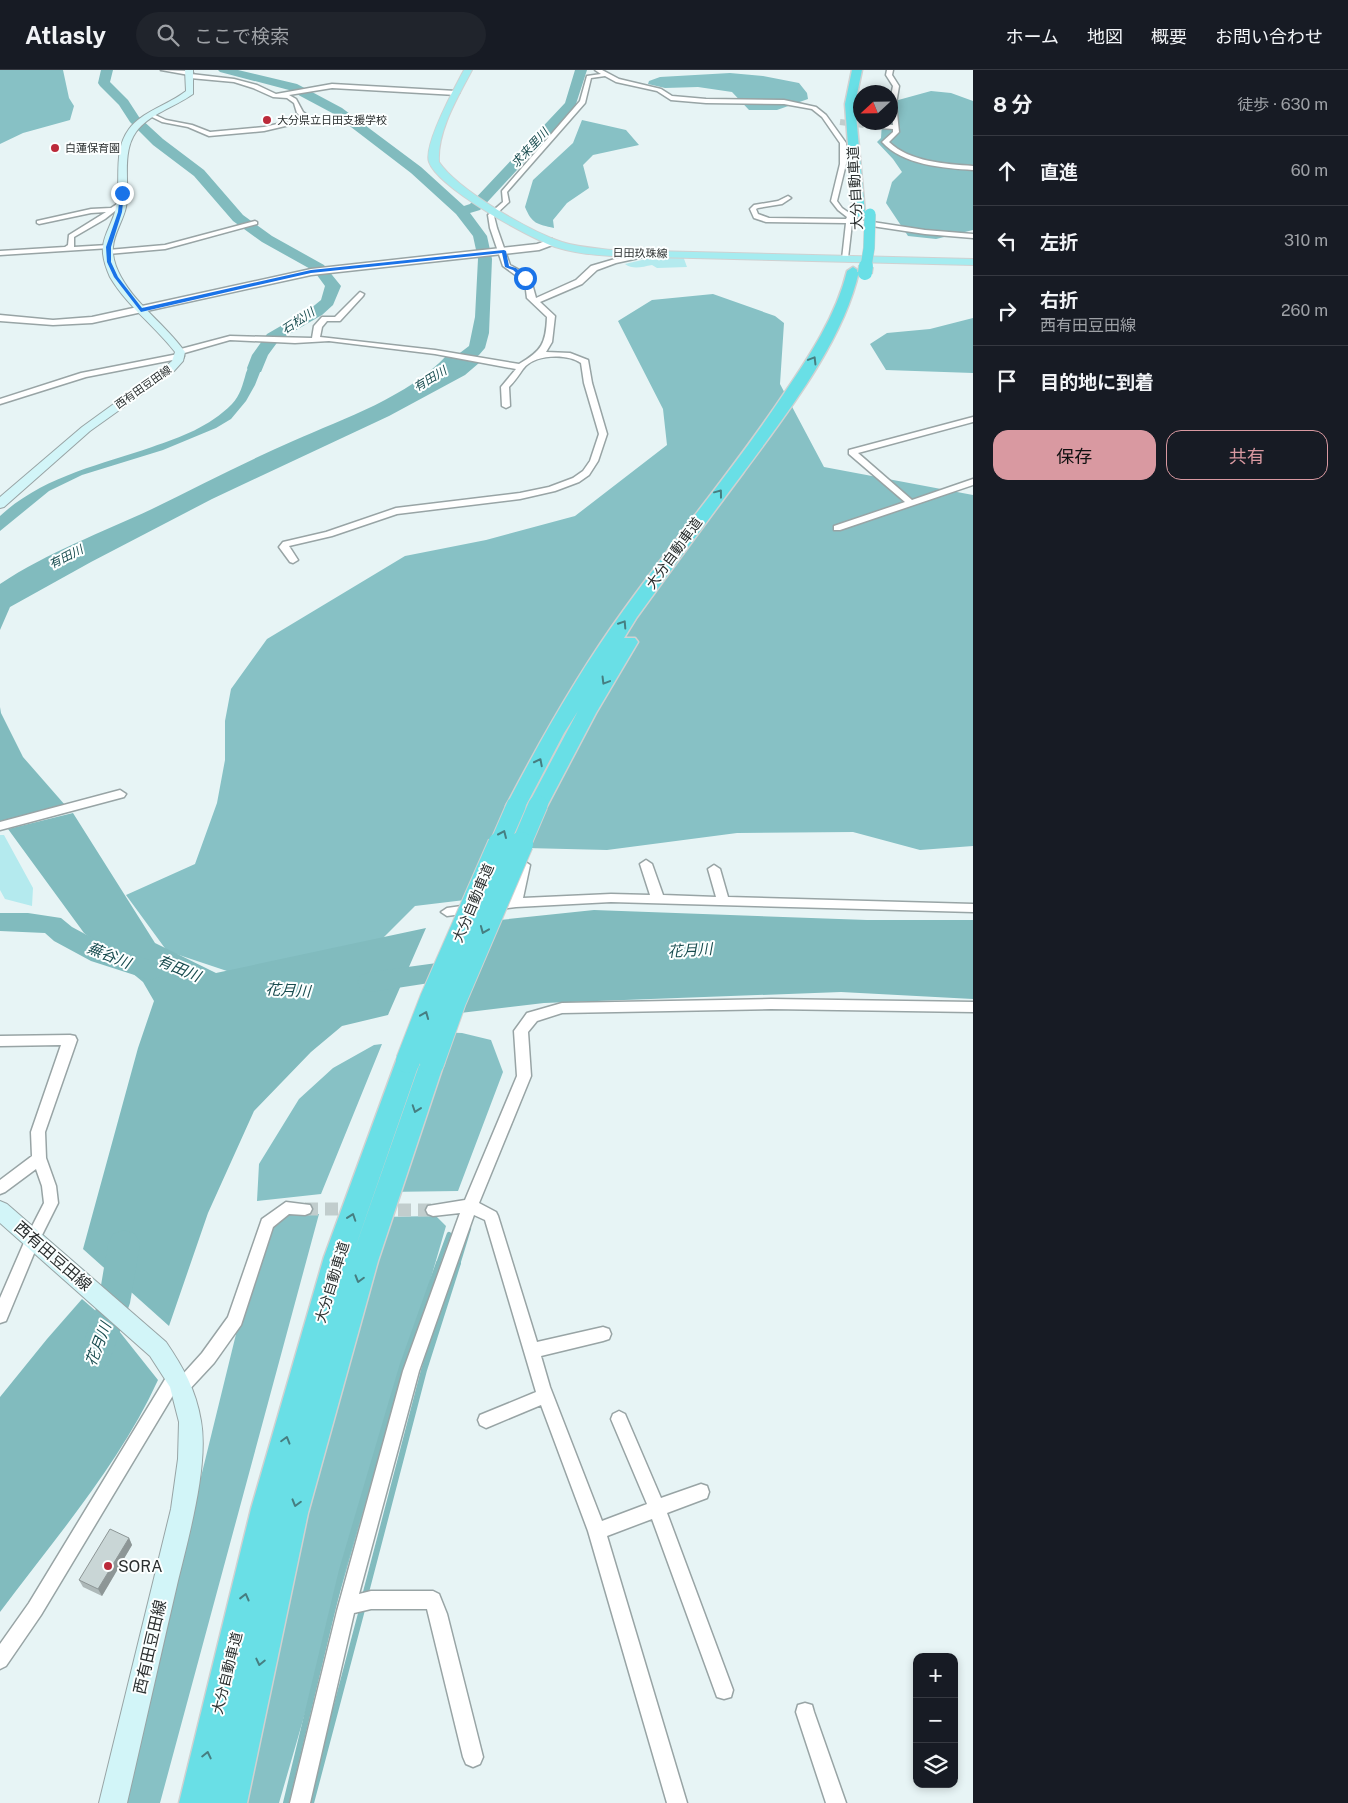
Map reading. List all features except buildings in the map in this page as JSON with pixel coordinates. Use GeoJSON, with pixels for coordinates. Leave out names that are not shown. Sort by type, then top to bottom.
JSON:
{"type":"FeatureCollection","features":[{"type":"Feature","properties":{"kind":"highway","name":"大分自動車道"},"geometry":{"type":"LineString","coordinates":[[197,1803],[274,1481],[338,1257],[420,1062],[458,992],[527,805],[628,643],[694,548],[770,448],[821,373],[856,307],[854,267],[869,248],[860,216],[850,104],[857,70]]}},
{"type":"Feature","properties":{"kind":"highway"},"geometry":{"type":"LineString","coordinates":[[864,85],[867,70]]}},
{"type":"Feature","properties":{"kind":"highway","name":"大分自動車道"},"geometry":{"type":"LineString","coordinates":[[860,216],[866,130]]}},
{"type":"Feature","properties":{"kind":"highway","name":"大分自動車道"},"geometry":{"type":"LineString","coordinates":[[230,1803],[293,1514],[420,1062]]}},
{"type":"Feature","properties":{"kind":"main road","name":"日田玖珠線"},"geometry":{"type":"LineString","coordinates":[[468,70],[456,93],[435,146],[434,163],[439,170],[491,209],[552,242],[588,251],[854,267],[973,262]]}},
{"type":"Feature","properties":{"kind":"main road"},"geometry":{"type":"LineString","coordinates":[[108,249],[122,203],[125,151],[128,137],[134,129],[149,117],[190,92],[190,73]]}},
{"type":"Feature","properties":{"kind":"main road","name":"西有田豆田線"},"geometry":{"type":"LineString","coordinates":[[0,504],[67,444],[100,418],[175,365],[180,354],[174,344],[141,310],[116,277],[109,262],[108,249]]}},
{"type":"Feature","properties":{"kind":"main road","name":"西有田豆田線"},"geometry":{"type":"LineString","coordinates":[[0,1210],[158,1349],[178,1382],[190,1422],[190,1459],[183,1508],[113,1803]]}},
{"type":"Feature","properties":{"kind":"street"},"geometry":{"type":"LineString","coordinates":[[164,70],[248,83],[262,88],[275,96],[332,86],[456,93]]}},
{"type":"Feature","properties":{"kind":"street"},"geometry":{"type":"LineString","coordinates":[[0,402],[84,375],[180,354],[230,338],[282,341],[329,339],[435,352],[482,362],[520,367],[545,350],[552,331],[551,316],[531,298],[531,287],[525,279],[514,269],[506,266],[504,251],[491,225],[491,209],[506,202],[504,192],[583,102],[592,70]]}},
{"type":"Feature","properties":{"kind":"street"},"geometry":{"type":"LineString","coordinates":[[890,70],[889,75],[895,85]]}},
{"type":"Feature","properties":{"kind":"street"},"geometry":{"type":"LineString","coordinates":[[589,78],[601,72],[618,81],[659,90],[670,98],[683,100],[793,104],[814,108],[828,121],[843,144],[843,164],[834,201],[840,209],[850,216],[860,216],[890,225],[941,234],[973,236]]}},
{"type":"Feature","properties":{"kind":"street"},"geometry":{"type":"LineString","coordinates":[[149,117],[190,126],[209,134],[264,128],[309,119],[300,113],[298,102],[295,99],[284,94]]}},
{"type":"Feature","properties":{"kind":"street"},"geometry":{"type":"LineString","coordinates":[[828,121],[840,122]]}},
{"type":"Feature","properties":{"kind":"street"},"geometry":{"type":"LineString","coordinates":[[896,130],[885,142],[900,152],[931,162],[973,168]]}},
{"type":"Feature","properties":{"kind":"street"},"geometry":{"type":"LineString","coordinates":[[788,198],[780,203],[756,206],[753,209],[754,214],[759,219],[769,220],[860,216]]}},
{"type":"Feature","properties":{"kind":"street"},"geometry":{"type":"LineString","coordinates":[[68,248],[71,246],[71,236],[122,203]]}},
{"type":"Feature","properties":{"kind":"street"},"geometry":{"type":"LineString","coordinates":[[39,222],[91,211],[112,210]]}},
{"type":"Feature","properties":{"kind":"street"},"geometry":{"type":"LineString","coordinates":[[854,267],[860,216]]}},
{"type":"Feature","properties":{"kind":"street"},"geometry":{"type":"LineString","coordinates":[[0,253],[68,248],[165,247],[255,223]]}},
{"type":"Feature","properties":{"kind":"street"},"geometry":{"type":"LineString","coordinates":[[0,318],[48,324],[78,322],[311,272],[539,247],[552,242]]}},
{"type":"Feature","properties":{"kind":"street"},"geometry":{"type":"LineString","coordinates":[[536,301],[579,282],[594,268],[615,261],[654,254]]}},
{"type":"Feature","properties":{"kind":"street"},"geometry":{"type":"LineString","coordinates":[[316,340],[318,326],[325,319],[337,319],[360,294]]}},
{"type":"Feature","properties":{"kind":"street"},"geometry":{"type":"LineString","coordinates":[[293,560],[285,550],[286,544],[330,534],[378,516],[396,511],[520,496],[552,489],[576,480],[586,473],[594,460],[603,434],[588,384],[586,362],[573,357],[541,354]]}},
{"type":"Feature","properties":{"kind":"street"},"geometry":{"type":"LineString","coordinates":[[506,406],[505,387],[518,373],[520,367]]}},
{"type":"Feature","properties":{"kind":"street"},"geometry":{"type":"LineString","coordinates":[[910,503],[852,452],[973,419]]}},
{"type":"Feature","properties":{"kind":"street"},"geometry":{"type":"LineString","coordinates":[[837,528],[973,482]]}},
{"type":"Feature","properties":{"kind":"street"},"geometry":{"type":"LineString","coordinates":[[0,826],[120,794]]}},
{"type":"Feature","properties":{"kind":"street"},"geometry":{"type":"LineString","coordinates":[[646,864],[658,899]]}},
{"type":"Feature","properties":{"kind":"street"},"geometry":{"type":"LineString","coordinates":[[516,903],[524,865]]}},
{"type":"Feature","properties":{"kind":"street"},"geometry":{"type":"LineString","coordinates":[[714,869],[723,900]]}},
{"type":"Feature","properties":{"kind":"street"},"geometry":{"type":"LineString","coordinates":[[447,912],[516,903],[611,898],[973,908]]}},
{"type":"Feature","properties":{"kind":"street"},"geometry":{"type":"LineString","coordinates":[[300,1803],[358,1603],[411,1371],[470,1206],[518,1094],[524,1076],[521,1031],[532,1017],[548,1010],[562,1008],[768,1004],[973,1007]]}},
{"type":"Feature","properties":{"kind":"street"},"geometry":{"type":"LineString","coordinates":[[0,1041],[70,1040],[38,1132],[39,1158],[49,1186],[51,1203],[38,1243],[0,1316]]}},
{"type":"Feature","properties":{"kind":"street"},"geometry":{"type":"LineString","coordinates":[[0,1188],[39,1158]]}},
{"type":"Feature","properties":{"kind":"street"},"geometry":{"type":"LineString","coordinates":[[433,1210],[470,1206],[491,1216],[545,1396],[597,1531],[676,1803]]}},
{"type":"Feature","properties":{"kind":"street"},"geometry":{"type":"LineString","coordinates":[[0,1660],[35,1609],[104,1493],[178,1382],[208,1358],[235,1320],[267,1223],[286,1208],[305,1209]]}},
{"type":"Feature","properties":{"kind":"street"},"geometry":{"type":"LineString","coordinates":[[531,1351],[603,1334]]}},
{"type":"Feature","properties":{"kind":"street"},"geometry":{"type":"LineString","coordinates":[[486,1420],[545,1396]]}},
{"type":"Feature","properties":{"kind":"street"},"geometry":{"type":"LineString","coordinates":[[619,1419],[657,1508],[724,1690]]}},
{"type":"Feature","properties":{"kind":"street"},"geometry":{"type":"LineString","coordinates":[[597,1531],[701,1492]]}},
{"type":"Feature","properties":{"kind":"street"},"geometry":{"type":"LineString","coordinates":[[358,1603],[433,1600],[473,1757]]}},
{"type":"Feature","properties":{"kind":"street"},"geometry":{"type":"LineString","coordinates":[[805,1712],[836,1803]]}},
{"type":"Feature","properties":{"kind":"shaded area"},"geometry":{"type":"Polygon","coordinates":[[[0,70],[63,70],[69,98],[74,106],[70,120],[23,133],[0,144],[0,70]]]}},
{"type":"Feature","properties":{"kind":"shaded area"},"geometry":{"type":"Polygon","coordinates":[[[730,73],[763,76],[799,83],[807,93],[808,99],[777,110],[749,110],[732,92],[698,87],[665,88],[648,84],[649,81],[660,77],[730,73]]]}},
{"type":"Feature","properties":{"kind":"shaded area"},"geometry":{"type":"Polygon","coordinates":[[[931,91],[951,93],[973,101],[973,230],[936,239],[908,236],[886,203],[892,182],[902,172],[877,142],[881,138],[882,130],[898,130],[898,100],[931,91]]]}},
{"type":"Feature","properties":{"kind":"shaded area"},"geometry":{"type":"Polygon","coordinates":[[[582,120],[626,130],[639,145],[593,155],[583,165],[589,188],[567,203],[553,220],[554,228],[539,224],[530,217],[525,207],[533,180],[573,143],[582,120]]]}},
{"type":"Feature","properties":{"kind":"shaded area"},"geometry":{"type":"Polygon","coordinates":[[[659,256],[683,256],[687,267],[657,268],[652,265],[634,267],[625,264],[659,256]]]}},
{"type":"Feature","properties":{"kind":"shaded area"},"geometry":{"type":"Polygon","coordinates":[[[713,294],[775,316],[784,323],[780,384],[824,467],[973,495],[973,846],[920,850],[853,832],[737,833],[607,850],[526,848],[506,895],[415,906],[369,952],[245,977],[167,951],[126,895],[195,864],[217,803],[225,760],[225,721],[231,689],[267,639],[405,556],[486,540],[575,516],[667,445],[663,409],[618,321],[652,300],[713,294]]]}},
{"type":"Feature","properties":{"kind":"shaded area"},"geometry":{"type":"Polygon","coordinates":[[[973,318],[973,373],[886,370],[870,344],[887,333],[930,329],[973,318]]]}},
{"type":"Feature","properties":{"kind":"shaded area"},"geometry":{"type":"Polygon","coordinates":[[[0,835],[4,835],[33,888],[32,906],[5,899],[0,890],[0,835]]]}},
{"type":"Feature","properties":{"kind":"shaded area"},"geometry":{"type":"Polygon","coordinates":[[[435,1032],[462,1033],[491,1040],[503,1072],[458,1191],[385,1192],[435,1032]]]}},
{"type":"Feature","properties":{"kind":"shaded area"},"geometry":{"type":"Polygon","coordinates":[[[382,1044],[321,1194],[257,1201],[259,1164],[299,1099],[333,1068],[374,1045],[382,1044]]]}},
{"type":"Feature","properties":{"kind":"shaded area"},"geometry":{"type":"Polygon","coordinates":[[[290,1214],[319,1214],[160,1803],[121,1803],[238,1326],[271,1227],[290,1214]]]}},
{"type":"Feature","properties":{"kind":"shaded area"},"geometry":{"type":"Polygon","coordinates":[[[436,1216],[446,1226],[279,1803],[231,1803],[379,1217],[436,1216]]]}},
{"type":"Feature","properties":{"kind":"water"},"geometry":{"type":"Polygon","coordinates":[[[266,341],[276,342],[266,357],[255,385],[246,401],[231,419],[216,428],[163,450],[82,475],[49,491],[0,531],[0,516],[34,491],[92,466],[174,439],[214,419],[232,404],[237,397],[250,365],[266,341]]]}},
{"type":"Feature","properties":{"kind":"water"},"geometry":{"type":"Polygon","coordinates":[[[447,355],[479,363],[465,375],[389,416],[212,499],[10,607],[0,630],[0,584],[37,562],[152,509],[257,457],[395,395],[431,370],[447,355]]]}},
{"type":"Feature","properties":{"kind":"water"},"geometry":{"type":"Polygon","coordinates":[[[0,707],[1,713],[23,757],[65,805],[0,821],[0,707]]]}},
{"type":"Feature","properties":{"kind":"water"},"geometry":{"type":"Polygon","coordinates":[[[73,813],[155,943],[216,973],[426,928],[388,1015],[342,1026],[311,1052],[254,1111],[208,1213],[169,1326],[83,1249],[138,1048],[154,1001],[143,982],[84,933],[8,829],[73,813]]]}},
{"type":"Feature","properties":{"kind":"water"},"geometry":{"type":"Polygon","coordinates":[[[594,910],[867,920],[973,920],[973,999],[841,992],[544,1003],[452,1014],[490,921],[594,910]]]}},
{"type":"Feature","properties":{"kind":"water"},"geometry":{"type":"Polygon","coordinates":[[[82,1299],[119,1331],[158,1380],[125,1442],[106,1471],[0,1612],[0,1397],[82,1299]]]}},
{"type":"Feature","properties":{"kind":"waterway","name":"石松川"},"geometry":{"type":"LineString","coordinates":[[107,70],[104,83],[124,103],[134,119],[158,142],[199,173],[238,218],[267,239],[319,268],[333,286],[328,302],[316,312],[273,337],[260,355],[255,368]]}},
{"type":"Feature","properties":{"kind":"waterway","name":"有田川"},"geometry":{"type":"LineString","coordinates":[[224,70],[293,87],[338,111],[416,170],[461,211]]}},
{"type":"Feature","properties":{"kind":"waterway","name":"求来里川"},"geometry":{"type":"LineString","coordinates":[[461,211],[475,207],[571,104],[581,70]]}},
{"type":"Feature","properties":{"kind":"waterway","name":"有田川"},"geometry":{"type":"LineString","coordinates":[[439,375],[477,348],[481,333],[485,259],[480,236],[461,211]]}},
{"type":"Feature","properties":{"kind":"waterway","name":"蕪谷川"},"geometry":{"type":"LineString","coordinates":[[0,922],[28,922],[52,925],[63,934],[100,954],[150,970]]}},
{"type":"Feature","properties":{"kind":"waterway","name":"花月川"},"geometry":{"type":"LineString","coordinates":[[371,982],[466,969]]}},
{"type":"Feature","properties":{"kind":"waterway"},"geometry":{"type":"LineString","coordinates":[[458,1264],[469,1228]]}},
{"type":"Feature","properties":{"kind":"waterway"},"geometry":{"type":"LineString","coordinates":[[438,1264],[449,1234]]}},
{"type":"Feature","properties":{"kind":"waterway","name":"花月川"},"geometry":{"type":"LineString","coordinates":[[96,1354],[114,1303],[124,1244]]}},
{"type":"Feature","properties":{"kind":"waterway"},"geometry":{"type":"LineString","coordinates":[[286,1803],[342,1570],[402,1367],[439,1263]]}},
{"type":"Feature","properties":{"kind":"waterway"},"geometry":{"type":"LineString","coordinates":[[365,1596],[424,1370],[458,1263]]}},
{"type":"Feature","properties":{"kind":"waterway"},"geometry":{"type":"LineString","coordinates":[[311,1803],[363,1606]]}},
{"type":"Feature","properties":{"kind":"tunnel"},"geometry":{"type":"LineString","coordinates":[[840,122],[853,124]]}},
{"type":"Feature","properties":{"kind":"tunnel"},"geometry":{"type":"LineString","coordinates":[[305,1209],[358,1209]]}},
{"type":"Feature","properties":{"kind":"tunnel"},"geometry":{"type":"LineString","coordinates":[[378,1210],[433,1210]]}},
{"type":"Feature","properties":{"kind":"place","name":"大分県立日田支援学校"},"geometry":{"type":"Point","coordinates":[267,120]}},
{"type":"Feature","properties":{"kind":"place","name":"白蓮保育園"},"geometry":{"type":"Point","coordinates":[55,148]}},
{"type":"Feature","properties":{"kind":"place","name":"SORA"},"geometry":{"type":"Point","coordinates":[108,1566]}},
{"type":"Feature","properties":{"kind":"route"},"geometry":{"type":"LineString","coordinates":[[122,193],[120,212],[108,247],[109,262],[116,277],[141,310],[311,272],[504,251],[506,266],[514,269],[525,278]]}}]}
